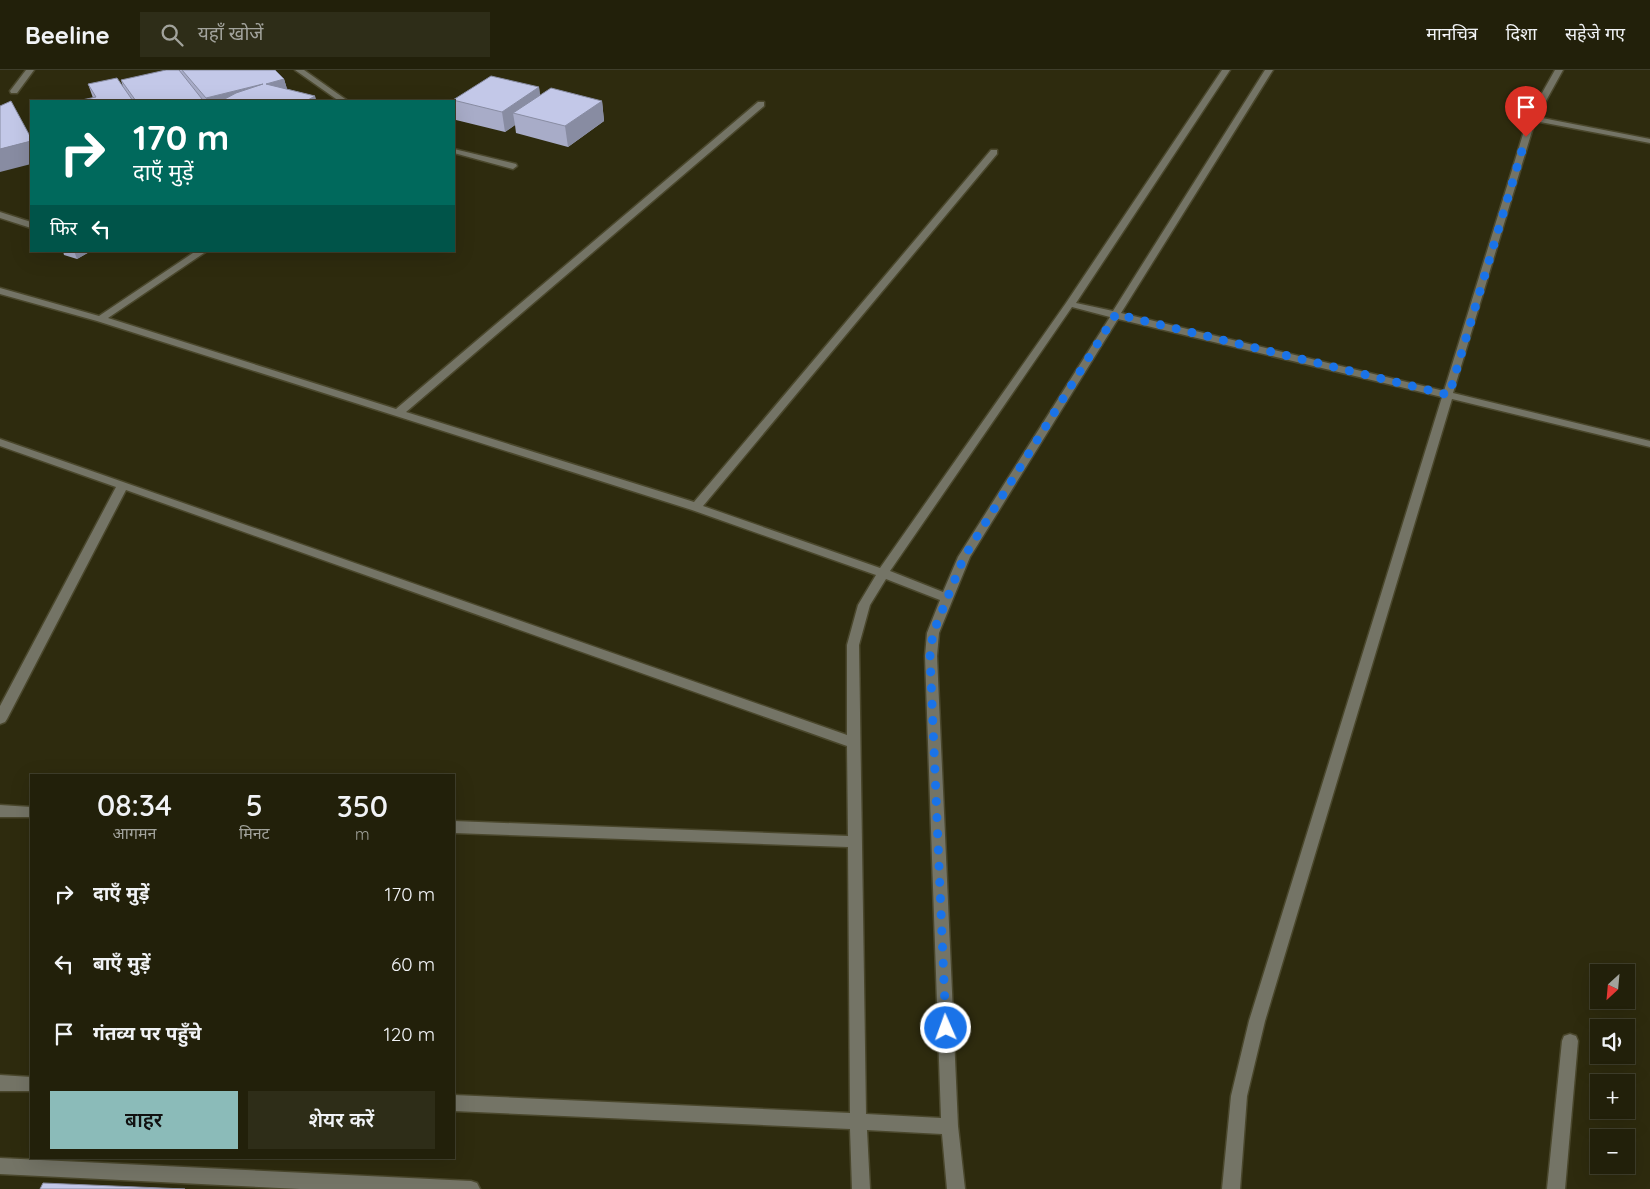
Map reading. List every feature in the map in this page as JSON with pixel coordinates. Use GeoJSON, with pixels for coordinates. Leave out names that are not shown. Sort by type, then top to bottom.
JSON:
{"type":"FeatureCollection","features":[{"type":"Feature","properties":{"kind":"street"},"geometry":{"type":"LineString","coordinates":[[14,91],[30,70]]}},
{"type":"Feature","properties":{"kind":"street"},"geometry":{"type":"LineString","coordinates":[[299,70],[343,100]]}},
{"type":"Feature","properties":{"kind":"street"},"geometry":{"type":"LineString","coordinates":[[861,1189],[858,1122],[853,645],[864,606],[883,573],[1070,304],[1226,70]]}},
{"type":"Feature","properties":{"kind":"street"},"geometry":{"type":"LineString","coordinates":[[956,1189],[950,1126],[930,656],[933,633],[964,557],[1269,70]]}},
{"type":"Feature","properties":{"kind":"street"},"geometry":{"type":"LineString","coordinates":[[1231,1189],[1239,1096],[1257,1022],[1532,118],[1559,70]]}},
{"type":"Feature","properties":{"kind":"street"},"geometry":{"type":"LineString","coordinates":[[398,413],[761,104]]}},
{"type":"Feature","properties":{"kind":"street"},"geometry":{"type":"LineString","coordinates":[[1532,118],[1650,141]]}},
{"type":"Feature","properties":{"kind":"street"},"geometry":{"type":"LineString","coordinates":[[455,151],[513,166]]}},
{"type":"Feature","properties":{"kind":"street"},"geometry":{"type":"LineString","coordinates":[[696,507],[994,152]]}},
{"type":"Feature","properties":{"kind":"street"},"geometry":{"type":"LineString","coordinates":[[0,216],[30,225]]}},
{"type":"Feature","properties":{"kind":"street"},"geometry":{"type":"LineString","coordinates":[[100,319],[201,252]]}},
{"type":"Feature","properties":{"kind":"street"},"geometry":{"type":"LineString","coordinates":[[0,291],[100,319],[696,507],[883,573],[946,598]]}},
{"type":"Feature","properties":{"kind":"street"},"geometry":{"type":"LineString","coordinates":[[1070,304],[1650,444]]}},
{"type":"Feature","properties":{"kind":"street"},"geometry":{"type":"LineString","coordinates":[[0,442],[854,743]]}},
{"type":"Feature","properties":{"kind":"street"},"geometry":{"type":"LineString","coordinates":[[0,719],[123,485]]}},
{"type":"Feature","properties":{"kind":"street"},"geometry":{"type":"LineString","coordinates":[[0,811],[30,812]]}},
{"type":"Feature","properties":{"kind":"street"},"geometry":{"type":"LineString","coordinates":[[455,827],[855,842]]}},
{"type":"Feature","properties":{"kind":"street"},"geometry":{"type":"LineString","coordinates":[[1556,1189],[1570,1041]]}},
{"type":"Feature","properties":{"kind":"street"},"geometry":{"type":"LineString","coordinates":[[0,1082],[30,1084]]}},
{"type":"Feature","properties":{"kind":"street"},"geometry":{"type":"LineString","coordinates":[[455,1103],[950,1126]]}},
{"type":"Feature","properties":{"kind":"street"},"geometry":{"type":"LineString","coordinates":[[0,1166],[470,1189]]}},
{"type":"Feature","properties":{"kind":"building"},"geometry":{"type":"Polygon","coordinates":[[[166,70],[179,70],[202,99],[135,100],[121,80],[166,70]]]}},
{"type":"Feature","properties":{"kind":"building"},"geometry":{"type":"Polygon","coordinates":[[[182,70],[275,70],[284,79],[266,84],[315,96],[308,100],[223,100],[236,93],[263,84],[206,98],[182,70]]]}},
{"type":"Feature","properties":{"kind":"building"},"geometry":{"type":"Polygon","coordinates":[[[491,76],[539,87],[502,112],[453,100],[491,76]]]}},
{"type":"Feature","properties":{"kind":"building"},"geometry":{"type":"Polygon","coordinates":[[[117,78],[132,100],[82,100],[96,97],[88,84],[117,78]]]}},
{"type":"Feature","properties":{"kind":"building"},"geometry":{"type":"Polygon","coordinates":[[[551,88],[602,101],[565,126],[513,113],[551,88]]]}},
{"type":"Feature","properties":{"kind":"building"},"geometry":{"type":"Polygon","coordinates":[[[11,101],[30,136],[30,141],[0,149],[0,106],[11,101]]]}},
{"type":"Feature","properties":{"kind":"building"},"geometry":{"type":"Polygon","coordinates":[[[43,1183],[185,1189],[40,1189],[43,1183]]]}},
{"type":"Feature","properties":{"kind":"route"},"geometry":{"type":"LineString","coordinates":[[946,1028],[930,656],[933,633],[964,557],[1116,314],[1449,395],[1526,137]]}}]}
